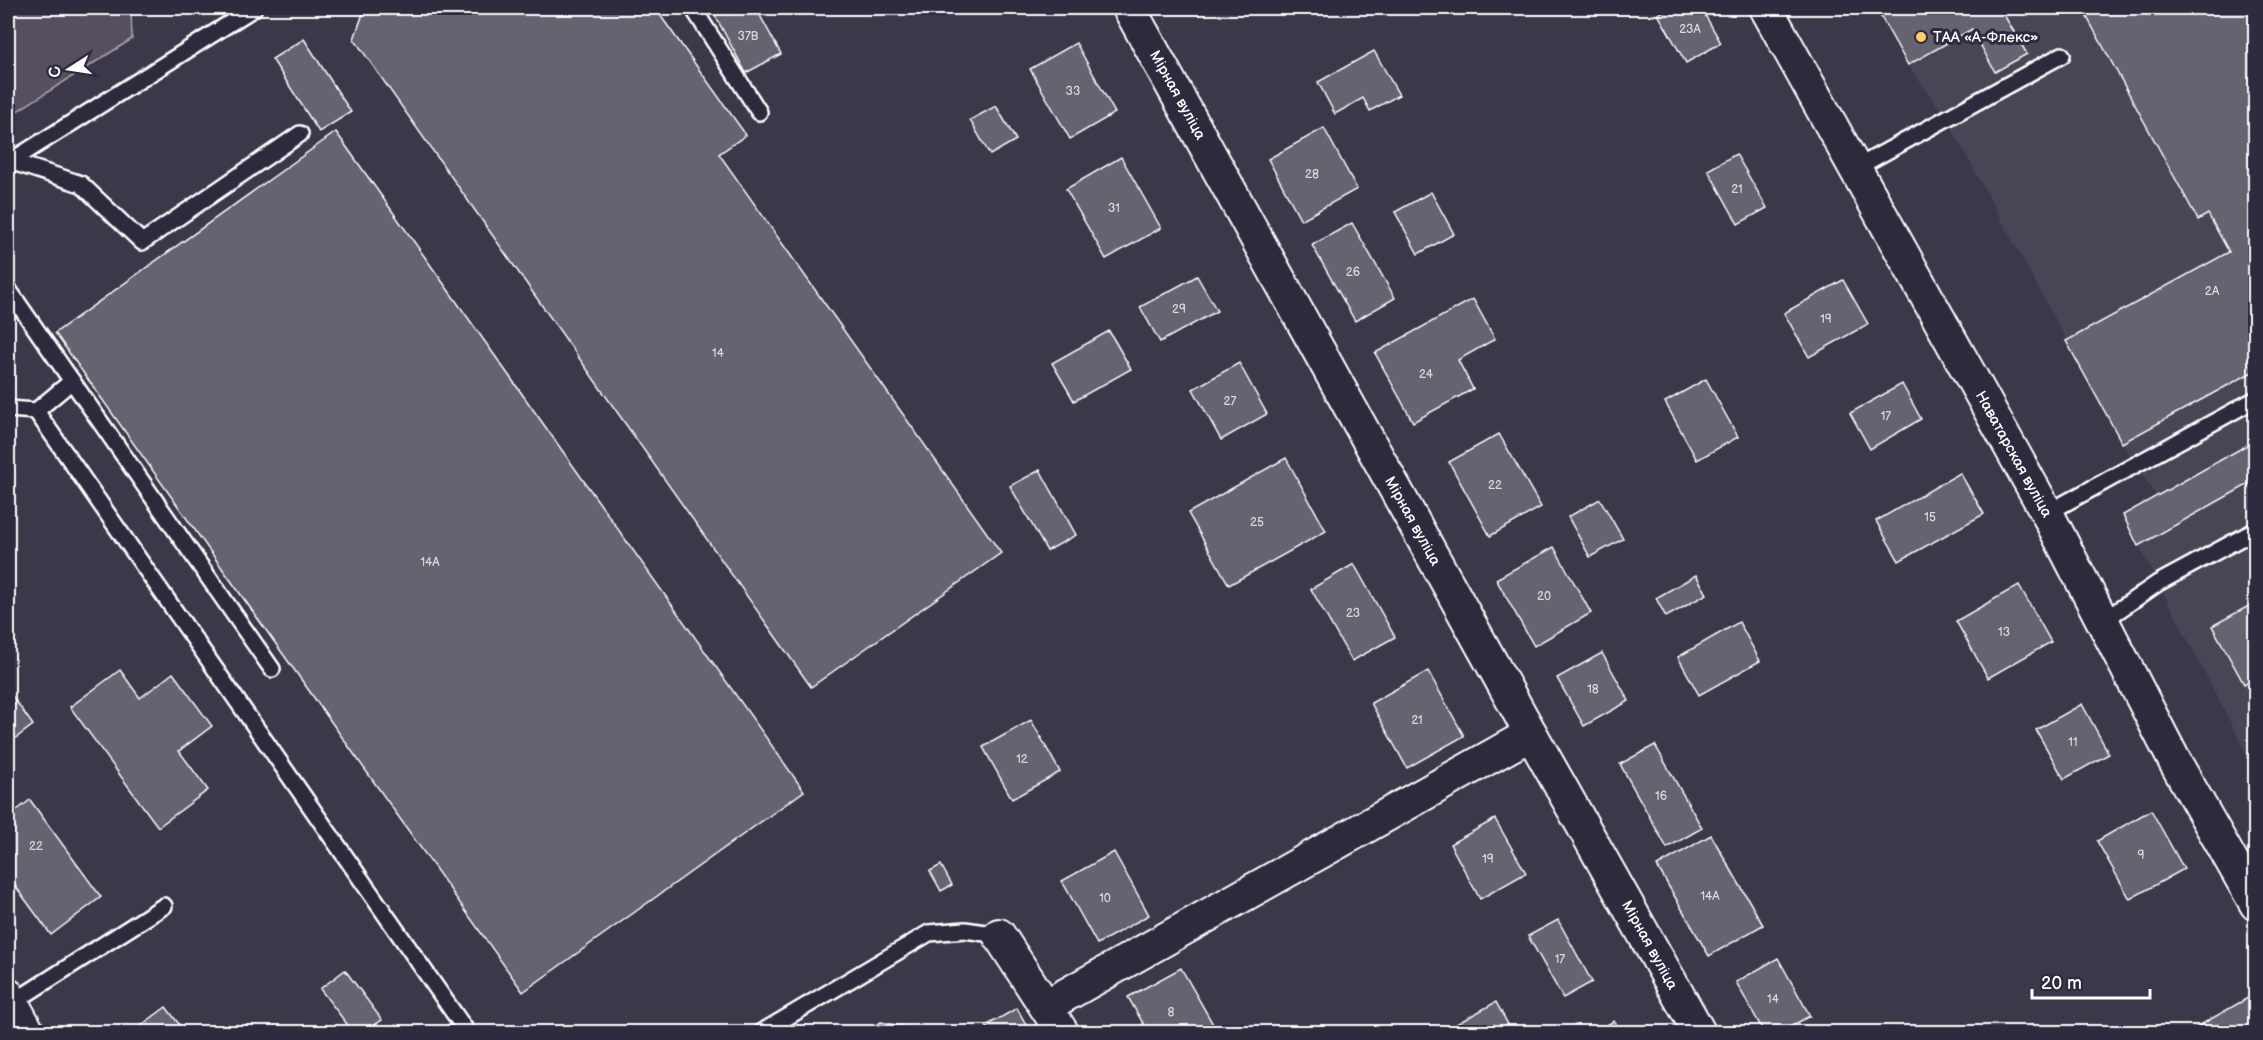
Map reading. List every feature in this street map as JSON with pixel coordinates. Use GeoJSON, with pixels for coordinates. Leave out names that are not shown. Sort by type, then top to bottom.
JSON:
{"type":"FeatureCollection","features":[{"type":"Feature","properties":{"kind":"street","name":"Мірная вуліца"},"geometry":{"type":"LineString","coordinates":[[1129,8],[1531,734],[1699,1032]]}},
{"type":"Feature","properties":{"kind":"street","name":"Наватарская вуліца"},"geometry":{"type":"LineString","coordinates":[[1766,8],[2047,513],[2174,760],[2256,904]]}},
{"type":"Feature","properties":{"kind":"street"},"geometry":{"type":"LineString","coordinates":[[1046,1006],[1531,734]]}},
{"type":"Feature","properties":{"kind":"street"},"geometry":{"type":"LineString","coordinates":[[999,935],[1062,1032]]}},
{"type":"Feature","properties":{"kind":"street"},"geometry":{"type":"LineString","coordinates":[[10,999],[28,1032]]}},
{"type":"Feature","properties":{"kind":"lane"},"geometry":{"type":"LineString","coordinates":[[9,162],[254,8]]}},
{"type":"Feature","properties":{"kind":"lane"},"geometry":{"type":"LineString","coordinates":[[693,8],[759,112]]}},
{"type":"Feature","properties":{"kind":"lane"},"geometry":{"type":"LineString","coordinates":[[1857,168],[2062,55]]}},
{"type":"Feature","properties":{"kind":"lane"},"geometry":{"type":"LineString","coordinates":[[9,162],[81,184],[142,242],[300,134]]}},
{"type":"Feature","properties":{"kind":"lane"},"geometry":{"type":"LineString","coordinates":[[8,289],[272,669]]}},
{"type":"Feature","properties":{"kind":"lane"},"geometry":{"type":"LineString","coordinates":[[8,409],[36,411],[72,381]]}},
{"type":"Feature","properties":{"kind":"lane"},"geometry":{"type":"LineString","coordinates":[[2047,513],[2256,399]]}},
{"type":"Feature","properties":{"kind":"lane"},"geometry":{"type":"LineString","coordinates":[[36,411],[467,1032]]}},
{"type":"Feature","properties":{"kind":"lane"},"geometry":{"type":"LineString","coordinates":[[2103,621],[2158,583],[2256,530]]}},
{"type":"Feature","properties":{"kind":"lane"},"geometry":{"type":"LineString","coordinates":[[10,999],[164,906]]}},
{"type":"Feature","properties":{"kind":"lane"},"geometry":{"type":"LineString","coordinates":[[762,1032],[929,933],[965,930],[999,935]]}},
{"type":"Feature","properties":{"kind":"shaded area"},"geometry":{"type":"Polygon","coordinates":[[[8,8],[131,8],[132,39],[8,117],[8,8]]]}},
{"type":"Feature","properties":{"kind":"shaded area"},"geometry":{"type":"Polygon","coordinates":[[[1876,8],[2255,8],[2255,770],[2123,515],[2156,496],[2122,443],[1946,118],[1908,65],[1876,8]]]}},
{"type":"Feature","properties":{"kind":"building"},"geometry":{"type":"Polygon","coordinates":[[[365,8],[388,15],[399,8],[655,8],[746,135],[719,154],[1001,553],[811,687],[354,39],[365,8]]]}},
{"type":"Feature","properties":{"kind":"building"},"geometry":{"type":"Polygon","coordinates":[[[711,8],[756,8],[781,54],[746,73],[711,8]]]}},
{"type":"Feature","properties":{"kind":"building"},"geometry":{"type":"Polygon","coordinates":[[[1670,8],[1701,8],[1721,43],[1686,63],[1658,14],[1670,8]]]}},
{"type":"Feature","properties":{"kind":"building"},"geometry":{"type":"Polygon","coordinates":[[[1876,8],[2000,8],[2027,54],[1995,72],[1972,29],[1908,65],[1876,8]]]}},
{"type":"Feature","properties":{"kind":"building"},"geometry":{"type":"Polygon","coordinates":[[[2082,8],[2256,8],[2256,123],[2250,126],[2256,135],[2256,370],[2122,443],[2066,341],[2229,252],[2208,214],[2198,220],[2082,8]]]}},
{"type":"Feature","properties":{"kind":"building"},"geometry":{"type":"Polygon","coordinates":[[[304,39],[351,112],[319,132],[272,59],[304,39]]]}},
{"type":"Feature","properties":{"kind":"building"},"geometry":{"type":"Polygon","coordinates":[[[1076,43],[1115,113],[1070,139],[1030,69],[1076,43]]]}},
{"type":"Feature","properties":{"kind":"building"},"geometry":{"type":"Polygon","coordinates":[[[1374,51],[1399,95],[1370,111],[1363,98],[1335,114],[1318,82],[1374,51]]]}},
{"type":"Feature","properties":{"kind":"building"},"geometry":{"type":"Polygon","coordinates":[[[996,106],[1016,140],[990,155],[970,120],[996,106]]]}},
{"type":"Feature","properties":{"kind":"building"},"geometry":{"type":"Polygon","coordinates":[[[1324,128],[1357,189],[1301,220],[1268,159],[1324,128]]]}},
{"type":"Feature","properties":{"kind":"building"},"geometry":{"type":"Polygon","coordinates":[[[336,132],[804,791],[523,992],[55,333],[336,132]]]}},
{"type":"Feature","properties":{"kind":"building"},"geometry":{"type":"Polygon","coordinates":[[[1736,154],[1767,208],[1738,224],[1708,170],[1736,154]]]}},
{"type":"Feature","properties":{"kind":"building"},"geometry":{"type":"Polygon","coordinates":[[[1121,157],[1161,228],[1106,259],[1066,189],[1121,157]]]}},
{"type":"Feature","properties":{"kind":"building"},"geometry":{"type":"Polygon","coordinates":[[[1431,192],[1454,234],[1418,254],[1395,212],[1431,192]]]}},
{"type":"Feature","properties":{"kind":"building"},"geometry":{"type":"Polygon","coordinates":[[[1352,223],[1395,298],[1355,321],[1312,245],[1352,223]]]}},
{"type":"Feature","properties":{"kind":"building"},"geometry":{"type":"Polygon","coordinates":[[[1197,276],[1217,311],[1160,342],[1140,307],[1197,276]]]}},
{"type":"Feature","properties":{"kind":"building"},"geometry":{"type":"Polygon","coordinates":[[[1843,280],[1868,324],[1809,357],[1784,313],[1843,280]]]}},
{"type":"Feature","properties":{"kind":"building"},"geometry":{"type":"Polygon","coordinates":[[[1473,299],[1495,339],[1458,360],[1473,389],[1413,422],[1375,353],[1473,299]]]}},
{"type":"Feature","properties":{"kind":"building"},"geometry":{"type":"Polygon","coordinates":[[[1109,331],[1131,369],[1074,401],[1052,363],[1109,331]]]}},
{"type":"Feature","properties":{"kind":"building"},"geometry":{"type":"Polygon","coordinates":[[[1239,363],[1267,414],[1221,440],[1193,389],[1239,363]]]}},
{"type":"Feature","properties":{"kind":"building"},"geometry":{"type":"Polygon","coordinates":[[[1706,379],[1738,437],[1697,460],[1665,402],[1706,379]]]}},
{"type":"Feature","properties":{"kind":"building"},"geometry":{"type":"Polygon","coordinates":[[[1902,384],[1921,419],[1870,449],[1850,413],[1902,384]]]}},
{"type":"Feature","properties":{"kind":"building"},"geometry":{"type":"Polygon","coordinates":[[[1499,434],[1541,507],[1490,536],[1449,462],[1499,434]]]}},
{"type":"Feature","properties":{"kind":"building"},"geometry":{"type":"Polygon","coordinates":[[[2256,440],[2256,480],[2138,546],[2123,515],[2256,440]]]}},
{"type":"Feature","properties":{"kind":"building"},"geometry":{"type":"Polygon","coordinates":[[[1286,458],[1326,531],[1229,585],[1188,513],[1286,458]]]}},
{"type":"Feature","properties":{"kind":"building"},"geometry":{"type":"Polygon","coordinates":[[[1040,470],[1076,535],[1047,551],[1010,486],[1040,470]]]}},
{"type":"Feature","properties":{"kind":"building"},"geometry":{"type":"Polygon","coordinates":[[[1960,473],[1984,514],[1899,561],[1876,521],[1960,473]]]}},
{"type":"Feature","properties":{"kind":"building"},"geometry":{"type":"Polygon","coordinates":[[[1600,499],[1623,539],[1590,557],[1568,517],[1600,499]]]}},
{"type":"Feature","properties":{"kind":"building"},"geometry":{"type":"Polygon","coordinates":[[[1554,547],[1591,613],[1534,646],[1496,579],[1554,547]]]}},
{"type":"Feature","properties":{"kind":"building"},"geometry":{"type":"Polygon","coordinates":[[[1354,564],[1395,637],[1352,661],[1311,589],[1354,564]]]}},
{"type":"Feature","properties":{"kind":"building"},"geometry":{"type":"Polygon","coordinates":[[[1696,575],[1707,594],[1666,617],[1656,598],[1696,575]]]}},
{"type":"Feature","properties":{"kind":"building"},"geometry":{"type":"Polygon","coordinates":[[[2019,585],[2051,642],[1988,678],[1956,621],[2019,585]]]}},
{"type":"Feature","properties":{"kind":"building"},"geometry":{"type":"Polygon","coordinates":[[[2256,602],[2256,677],[2244,684],[2212,626],[2256,602]]]}},
{"type":"Feature","properties":{"kind":"building"},"geometry":{"type":"Polygon","coordinates":[[[1739,622],[1760,661],[1699,695],[1678,657],[1739,622]]]}},
{"type":"Feature","properties":{"kind":"building"},"geometry":{"type":"Polygon","coordinates":[[[1602,653],[1629,701],[1584,726],[1557,678],[1602,653]]]}},
{"type":"Feature","properties":{"kind":"building"},"geometry":{"type":"Polygon","coordinates":[[[120,670],[140,698],[173,673],[212,726],[179,751],[208,790],[158,827],[70,707],[120,670]]]}},
{"type":"Feature","properties":{"kind":"building"},"geometry":{"type":"Polygon","coordinates":[[[1428,671],[1464,736],[1407,768],[1371,703],[1428,671]]]}},
{"type":"Feature","properties":{"kind":"building"},"geometry":{"type":"Polygon","coordinates":[[[8,690],[33,725],[8,744],[8,690]]]}},
{"type":"Feature","properties":{"kind":"building"},"geometry":{"type":"Polygon","coordinates":[[[2082,704],[2109,754],[2064,779],[2036,730],[2082,704]]]}},
{"type":"Feature","properties":{"kind":"building"},"geometry":{"type":"Polygon","coordinates":[[[1031,720],[1060,772],[1012,799],[983,747],[1031,720]]]}},
{"type":"Feature","properties":{"kind":"building"},"geometry":{"type":"Polygon","coordinates":[[[1655,745],[1702,828],[1667,848],[1620,764],[1655,745]]]}},
{"type":"Feature","properties":{"kind":"building"},"geometry":{"type":"Polygon","coordinates":[[[30,800],[101,897],[51,935],[8,876],[8,817],[30,800]]]}},
{"type":"Feature","properties":{"kind":"building"},"geometry":{"type":"Polygon","coordinates":[[[2151,810],[2184,869],[2130,899],[2097,841],[2151,810]]]}},
{"type":"Feature","properties":{"kind":"building"},"geometry":{"type":"Polygon","coordinates":[[[1495,819],[1526,873],[1480,899],[1450,844],[1495,819]]]}},
{"type":"Feature","properties":{"kind":"building"},"geometry":{"type":"Polygon","coordinates":[[[1711,835],[1763,925],[1709,956],[1657,866],[1711,835]]]}},
{"type":"Feature","properties":{"kind":"building"},"geometry":{"type":"Polygon","coordinates":[[[1114,852],[1149,915],[1097,944],[1062,881],[1114,852]]]}},
{"type":"Feature","properties":{"kind":"building"},"geometry":{"type":"Polygon","coordinates":[[[941,865],[952,885],[941,891],[930,871],[941,865]]]}},
{"type":"Feature","properties":{"kind":"building"},"geometry":{"type":"Polygon","coordinates":[[[1558,920],[1592,982],[1563,998],[1528,936],[1558,920]]]}},
{"type":"Feature","properties":{"kind":"building"},"geometry":{"type":"Polygon","coordinates":[[[1778,958],[1810,1016],[1780,1032],[1764,1032],[1736,982],[1778,958]]]}},
{"type":"Feature","properties":{"kind":"building"},"geometry":{"type":"Polygon","coordinates":[[[1181,968],[1214,1026],[1203,1032],[1148,1032],[1128,997],[1181,968]]]}},
{"type":"Feature","properties":{"kind":"building"},"geometry":{"type":"Polygon","coordinates":[[[345,970],[382,1020],[364,1032],[353,1032],[320,989],[345,970]]]}},
{"type":"Feature","properties":{"kind":"building"},"geometry":{"type":"Polygon","coordinates":[[[2253,995],[2256,1000],[2256,1032],[2188,1032],[2253,995]]]}},
{"type":"Feature","properties":{"kind":"building"},"geometry":{"type":"Polygon","coordinates":[[[1496,1002],[1512,1032],[1442,1032],[1496,1002]]]}},
{"type":"Feature","properties":{"kind":"building"},"geometry":{"type":"Polygon","coordinates":[[[166,1007],[185,1032],[142,1032],[139,1027],[166,1007]]]}},
{"type":"Feature","properties":{"kind":"building"},"geometry":{"type":"Polygon","coordinates":[[[1017,1008],[1030,1032],[990,1032],[986,1026],[1017,1008]]]}},
{"type":"Feature","properties":{"kind":"building"},"geometry":{"type":"Polygon","coordinates":[[[1614,1021],[1621,1032],[1594,1032],[1614,1021]]]}},
{"type":"Feature","properties":{"kind":"building"},"geometry":{"type":"Polygon","coordinates":[[[881,1022],[927,1032],[864,1032],[881,1022]]]}},
{"type":"Feature","properties":{"kind":"place","name":"ТАА «А-Флекс»"},"geometry":{"type":"Point","coordinates":[1921,37]}}]}
